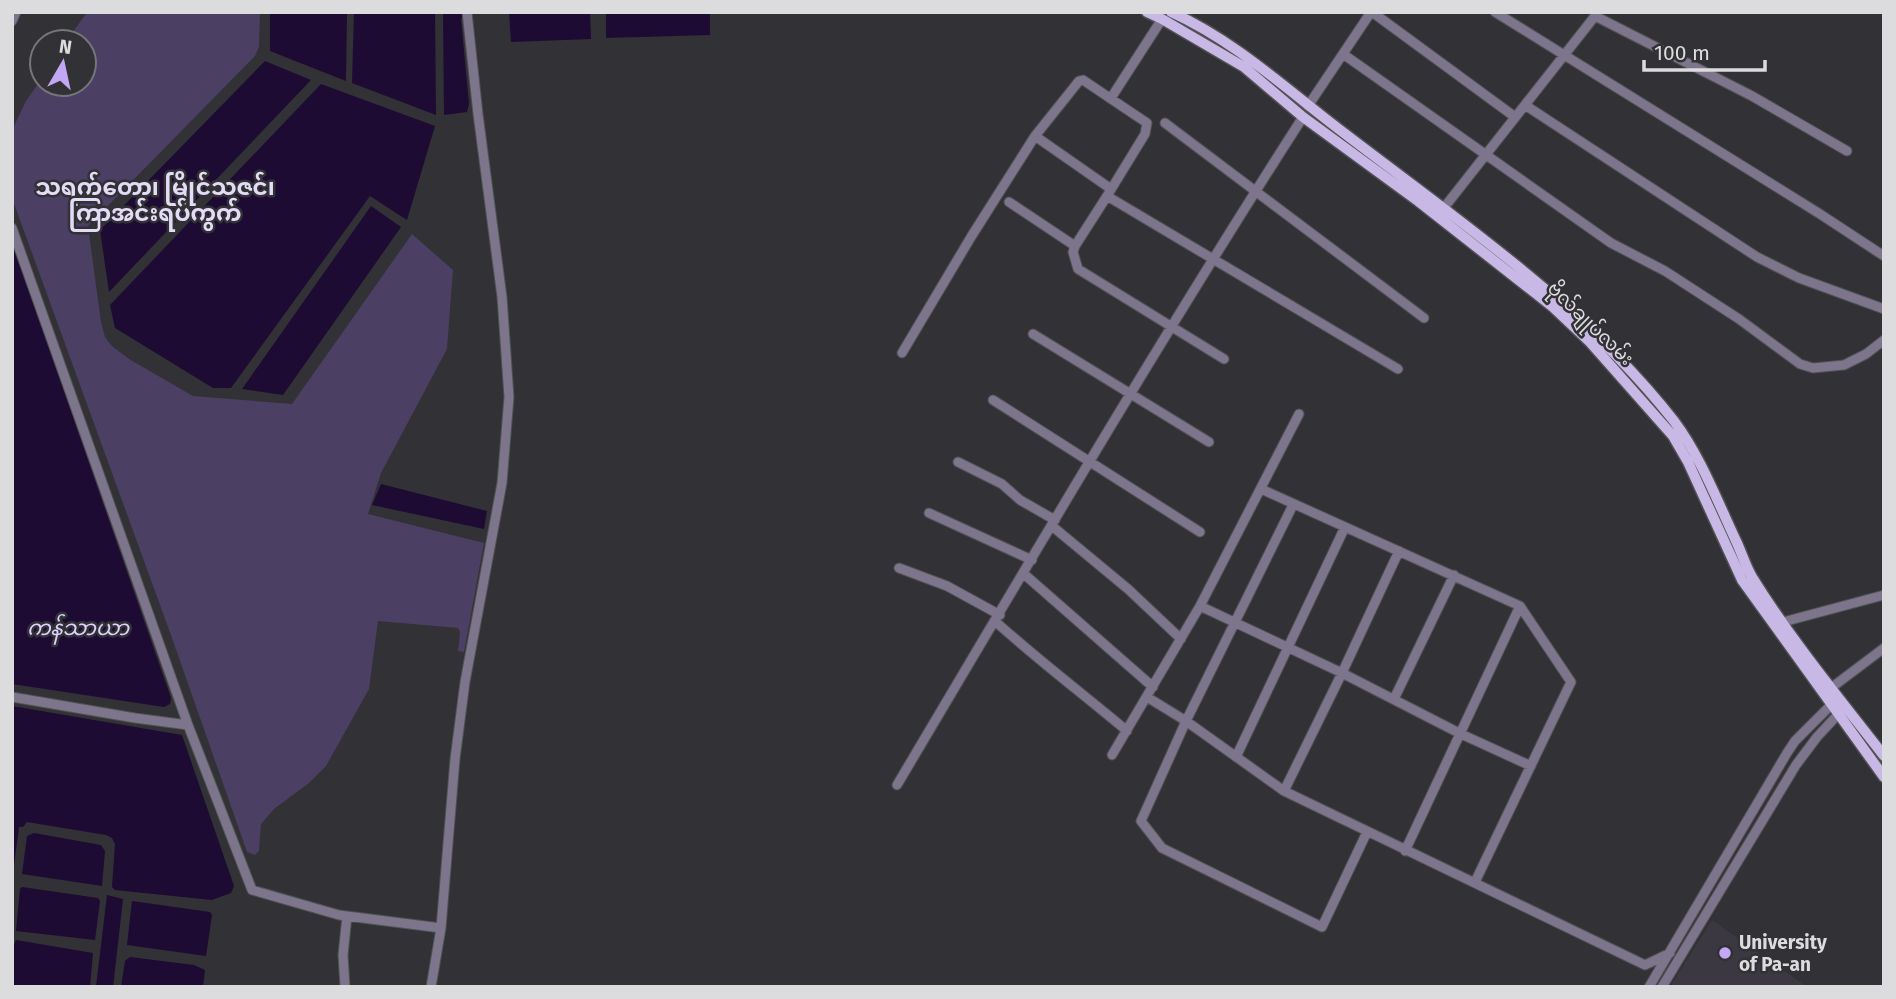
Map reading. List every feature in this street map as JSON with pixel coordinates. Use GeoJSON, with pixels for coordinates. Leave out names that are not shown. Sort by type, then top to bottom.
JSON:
{"type":"FeatureCollection","features":[{"type":"Feature","properties":{"kind":"main road","name":"ဗိုလ်ချုပ်လမ်း"},"geometry":{"type":"LineString","coordinates":[[1147,12],[1204,27],[1250,58],[1306,112],[1553,307],[1626,381],[1672,436],[1688,462],[1742,580],[1838,706],[1884,777]]}},
{"type":"Feature","properties":{"kind":"main road","name":"ဗိုလ်ချုပ်လမ်း"},"geometry":{"type":"LineString","coordinates":[[1306,112],[1443,209],[1556,297],[1596,332],[1675,423],[1698,460],[1751,575],[1831,688],[1838,706],[1884,756]]}},
{"type":"Feature","properties":{"kind":"street"},"geometry":{"type":"LineString","coordinates":[[12,22],[16,12]]}},
{"type":"Feature","properties":{"kind":"street"},"geometry":{"type":"LineString","coordinates":[[430,987],[441,928],[454,759],[465,682],[502,482],[509,397],[502,297],[467,12]]}},
{"type":"Feature","properties":{"kind":"street"},"geometry":{"type":"LineString","coordinates":[[897,785],[1130,392],[1255,191],[1372,12],[1515,117]]}},
{"type":"Feature","properties":{"kind":"street"},"geometry":{"type":"LineString","coordinates":[[1495,12],[1884,256]]}},
{"type":"Feature","properties":{"kind":"street"},"geometry":{"type":"LineString","coordinates":[[1443,209],[1596,14],[1752,96],[1847,151]]}},
{"type":"Feature","properties":{"kind":"street"},"geometry":{"type":"LineString","coordinates":[[1111,98],[1167,16]]}},
{"type":"Feature","properties":{"kind":"street"},"geometry":{"type":"LineString","coordinates":[[1343,54],[1611,243],[1665,271],[1806,367],[1821,368],[1851,363],[1884,340]]}},
{"type":"Feature","properties":{"kind":"street"},"geometry":{"type":"LineString","coordinates":[[902,353],[1035,136],[1079,81],[1083,80],[1147,123],[1145,134],[1075,246],[1073,251],[1078,269],[1224,359]]}},
{"type":"Feature","properties":{"kind":"street"},"geometry":{"type":"LineString","coordinates":[[1525,105],[1757,257],[1799,278],[1884,309]]}},
{"type":"Feature","properties":{"kind":"street"},"geometry":{"type":"LineString","coordinates":[[1165,123],[1424,318]]}},
{"type":"Feature","properties":{"kind":"street"},"geometry":{"type":"LineString","coordinates":[[1035,136],[1109,192],[1212,260],[1398,369]]}},
{"type":"Feature","properties":{"kind":"street"},"geometry":{"type":"LineString","coordinates":[[1009,202],[1075,246]]}},
{"type":"Feature","properties":{"kind":"street"},"geometry":{"type":"LineString","coordinates":[[12,228],[188,725],[253,890],[348,916],[441,928]]}},
{"type":"Feature","properties":{"kind":"street"},"geometry":{"type":"LineString","coordinates":[[1033,334],[1209,442]]}},
{"type":"Feature","properties":{"kind":"street"},"geometry":{"type":"LineString","coordinates":[[993,400],[1200,532]]}},
{"type":"Feature","properties":{"kind":"street"},"geometry":{"type":"LineString","coordinates":[[1112,755],[1200,607],[1299,414]]}},
{"type":"Feature","properties":{"kind":"street"},"geometry":{"type":"LineString","coordinates":[[958,462],[1002,484],[1054,523],[1181,639]]}},
{"type":"Feature","properties":{"kind":"street"},"geometry":{"type":"LineString","coordinates":[[1261,489],[1520,606],[1571,682],[1475,882]]}},
{"type":"Feature","properties":{"kind":"street"},"geometry":{"type":"LineString","coordinates":[[1293,505],[1186,721],[1141,821],[1162,848],[1322,927],[1367,832]]}},
{"type":"Feature","properties":{"kind":"street"},"geometry":{"type":"LineString","coordinates":[[929,513],[1032,560]]}},
{"type":"Feature","properties":{"kind":"street"},"geometry":{"type":"LineString","coordinates":[[1236,757],[1345,527]]}},
{"type":"Feature","properties":{"kind":"street"},"geometry":{"type":"LineString","coordinates":[[1284,791],[1399,551]]}},
{"type":"Feature","properties":{"kind":"street"},"geometry":{"type":"LineString","coordinates":[[899,568],[947,586],[998,618],[1036,658],[1073,684],[1126,731]]}},
{"type":"Feature","properties":{"kind":"street"},"geometry":{"type":"LineString","coordinates":[[1024,574],[1153,687]]}},
{"type":"Feature","properties":{"kind":"street"},"geometry":{"type":"LineString","coordinates":[[1394,699],[1454,575]]}},
{"type":"Feature","properties":{"kind":"street"},"geometry":{"type":"LineString","coordinates":[[1783,622],[1884,595]]}},
{"type":"Feature","properties":{"kind":"street"},"geometry":{"type":"LineString","coordinates":[[1405,851],[1520,606]]}},
{"type":"Feature","properties":{"kind":"street"},"geometry":{"type":"LineString","coordinates":[[1200,607],[1531,766]]}},
{"type":"Feature","properties":{"kind":"street"},"geometry":{"type":"LineString","coordinates":[[1831,688],[1884,648]]}},
{"type":"Feature","properties":{"kind":"street"},"geometry":{"type":"LineString","coordinates":[[12,697],[188,725]]}},
{"type":"Feature","properties":{"kind":"street"},"geometry":{"type":"LineString","coordinates":[[1147,697],[1186,721],[1284,791],[1405,851],[1645,965],[1670,953]]}},
{"type":"Feature","properties":{"kind":"street"},"geometry":{"type":"LineString","coordinates":[[1649,987],[1791,747],[1838,706]]}},
{"type":"Feature","properties":{"kind":"street"},"geometry":{"type":"LineString","coordinates":[[1662,987],[1805,752],[1838,706]]}},
{"type":"Feature","properties":{"kind":"street"},"geometry":{"type":"LineString","coordinates":[[1744,827],[1755,834]]}},
{"type":"Feature","properties":{"kind":"street"},"geometry":{"type":"LineString","coordinates":[[1712,884],[1722,890]]}},
{"type":"Feature","properties":{"kind":"street"},"geometry":{"type":"LineString","coordinates":[[345,987],[343,955],[348,916]]}},
{"type":"Feature","properties":{"kind":"shaded area"},"geometry":{"type":"Polygon","coordinates":[[[87,12],[260,12],[259,47],[255,56],[88,226],[105,337],[129,359],[193,396],[292,404],[412,234],[453,270],[447,349],[381,473],[368,514],[484,543],[464,652],[458,651],[458,628],[378,621],[369,689],[326,766],[309,783],[274,809],[261,824],[259,851],[255,855],[247,852],[12,198],[12,130],[28,98],[98,98],[98,28],[76,28],[87,12]]]}},
{"type":"Feature","properties":{"kind":"shaded area","name":"University of Pa-an"},"geometry":{"type":"Polygon","coordinates":[[[1712,920],[1807,987],[1670,987],[1712,920]]]}},
{"type":"Feature","properties":{"kind":"water"},"geometry":{"type":"Polygon","coordinates":[[[270,12],[347,12],[346,81],[270,51],[270,12]]]}},
{"type":"Feature","properties":{"kind":"water"},"geometry":{"type":"Polygon","coordinates":[[[354,12],[435,12],[436,115],[352,83],[354,12]]]}},
{"type":"Feature","properties":{"kind":"water"},"geometry":{"type":"Polygon","coordinates":[[[443,12],[460,12],[464,15],[461,19],[469,104],[467,112],[444,115],[443,12]]]}},
{"type":"Feature","properties":{"kind":"water"},"geometry":{"type":"Polygon","coordinates":[[[509,12],[590,12],[591,39],[511,42],[509,12]]]}},
{"type":"Feature","properties":{"kind":"water"},"geometry":{"type":"Polygon","coordinates":[[[606,12],[710,12],[710,35],[606,38],[606,12]]]}},
{"type":"Feature","properties":{"kind":"water"},"geometry":{"type":"Polygon","coordinates":[[[265,61],[311,80],[109,292],[100,230],[265,61]]]}},
{"type":"Feature","properties":{"kind":"water"},"geometry":{"type":"Polygon","coordinates":[[[321,84],[435,126],[407,220],[370,196],[231,388],[213,388],[115,328],[110,305],[321,84]]]}},
{"type":"Feature","properties":{"kind":"water"},"geometry":{"type":"Polygon","coordinates":[[[371,206],[401,227],[283,395],[242,389],[371,206]]]}},
{"type":"Feature","properties":{"kind":"water","name":"ကန်သာယာ"},"geometry":{"type":"Polygon","coordinates":[[[12,242],[171,698],[170,704],[164,707],[12,684],[12,242]]]}},
{"type":"Feature","properties":{"kind":"water"},"geometry":{"type":"Polygon","coordinates":[[[381,484],[487,511],[484,529],[372,505],[381,484]]]}},
{"type":"Feature","properties":{"kind":"water"},"geometry":{"type":"Polygon","coordinates":[[[12,706],[182,735],[234,886],[231,893],[212,900],[115,890],[112,887],[115,844],[112,838],[27,822],[23,827],[19,827],[12,881],[12,706]]]}},
{"type":"Feature","properties":{"kind":"water"},"geometry":{"type":"Polygon","coordinates":[[[34,833],[101,845],[105,851],[102,886],[22,874],[27,836],[34,833]]]}},
{"type":"Feature","properties":{"kind":"water"},"geometry":{"type":"Polygon","coordinates":[[[22,887],[98,898],[100,901],[95,940],[16,931],[22,887]]]}},
{"type":"Feature","properties":{"kind":"water"},"geometry":{"type":"Polygon","coordinates":[[[107,895],[123,899],[113,987],[96,987],[107,895]]]}},
{"type":"Feature","properties":{"kind":"water"},"geometry":{"type":"Polygon","coordinates":[[[132,901],[210,912],[212,915],[206,956],[127,945],[132,901]]]}},
{"type":"Feature","properties":{"kind":"water"},"geometry":{"type":"Polygon","coordinates":[[[16,940],[93,953],[90,987],[12,986],[12,948],[16,940]]]}},
{"type":"Feature","properties":{"kind":"water"},"geometry":{"type":"Polygon","coordinates":[[[130,957],[194,965],[205,970],[203,987],[121,987],[125,961],[130,957]]]}},
{"type":"Feature","properties":{"kind":"place","name":"University of Pa-an"},"geometry":{"type":"Point","coordinates":[1725,953]}},
{"type":"Feature","properties":{"kind":"district","name":"သရက်တော၊ မြိုင်သဇင်၊ ကြာအင်းရပ်ကွက်"},"geometry":{"type":"Point","coordinates":[155,200]}}]}
